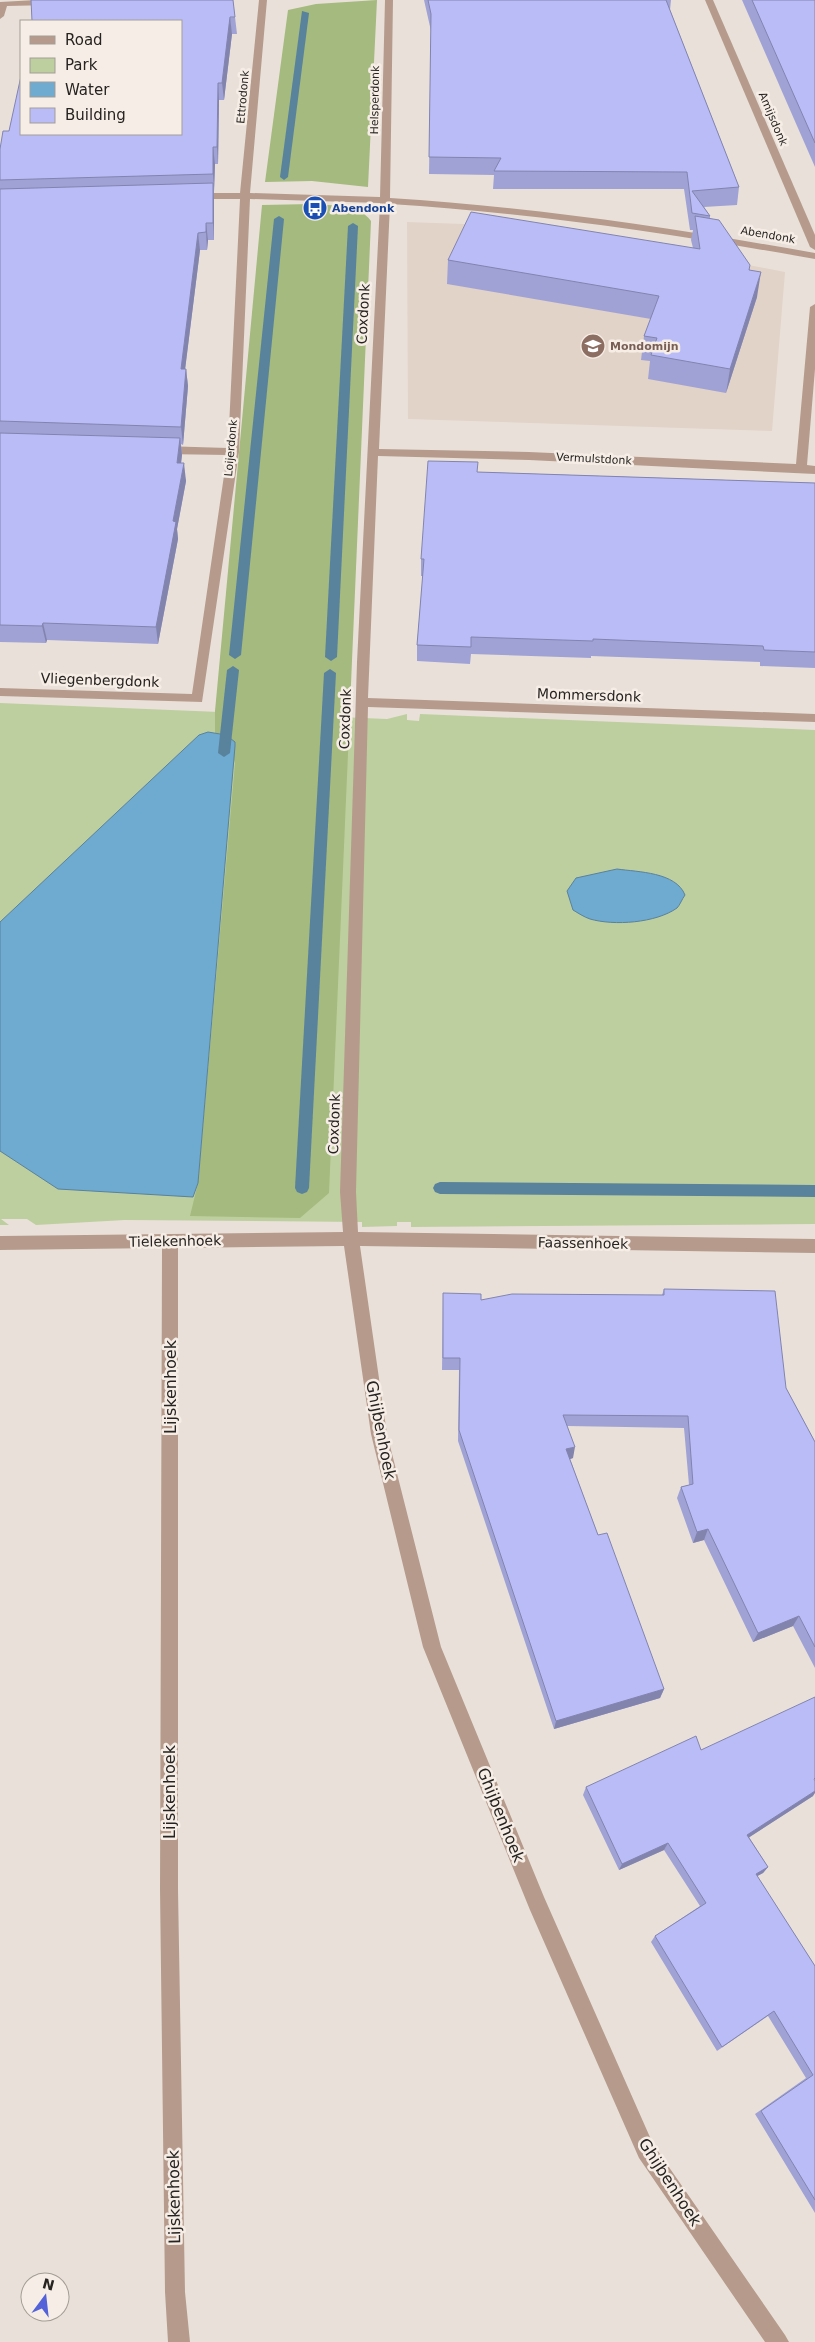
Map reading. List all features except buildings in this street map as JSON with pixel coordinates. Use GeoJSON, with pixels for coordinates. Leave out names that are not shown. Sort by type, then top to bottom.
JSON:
{"type":"FeatureCollection","features":[{"type":"Feature","properties":{"kind":"street","name":"Ettrodonk"},"geometry":{"type":"LineString","coordinates":[[245,196],[262,0]]}},
{"type":"Feature","properties":{"kind":"street","name":"Helsperdonk"},"geometry":{"type":"LineString","coordinates":[[385,200],[388,0]]}},
{"type":"Feature","properties":{"kind":"street","name":"Amijsdonk"},"geometry":{"type":"LineString","coordinates":[[708,0],[815,247]]}},
{"type":"Feature","properties":{"kind":"street"},"geometry":{"type":"LineString","coordinates":[[0,16],[2,3],[58,2]]}},
{"type":"Feature","properties":{"kind":"street","name":"Abendonk"},"geometry":{"type":"LineString","coordinates":[[179,196],[385,200],[525,212],[633,226],[815,256]]}},
{"type":"Feature","properties":{"kind":"street","name":"Loijerdonk"},"geometry":{"type":"LineString","coordinates":[[198,699],[232,452],[245,196]]}},
{"type":"Feature","properties":{"kind":"street","name":"Coxdonk"},"geometry":{"type":"LineString","coordinates":[[351,1239],[348,1192],[362,702],[385,200]]}},
{"type":"Feature","properties":{"kind":"street"},"geometry":{"type":"LineString","coordinates":[[801,468],[815,307]]}},
{"type":"Feature","properties":{"kind":"street"},"geometry":{"type":"LineString","coordinates":[[154,449],[232,452]]}},
{"type":"Feature","properties":{"kind":"street","name":"Vermulstdonk"},"geometry":{"type":"LineString","coordinates":[[373,452],[529,456],[815,470]]}},
{"type":"Feature","properties":{"kind":"street","name":"Vliegenbergdonk"},"geometry":{"type":"LineString","coordinates":[[0,692],[198,699]]}},
{"type":"Feature","properties":{"kind":"street","name":"Mommersdonk"},"geometry":{"type":"LineString","coordinates":[[362,702],[815,718]]}},
{"type":"Feature","properties":{"kind":"street","name":"Tielekenhoek"},"geometry":{"type":"LineString","coordinates":[[0,1243],[351,1239]]}},
{"type":"Feature","properties":{"kind":"street","name":"Faassenhoek"},"geometry":{"type":"LineString","coordinates":[[351,1239],[815,1246]]}},
{"type":"Feature","properties":{"kind":"street","name":"Ghijbenhoek"},"geometry":{"type":"LineString","coordinates":[[351,1239],[379,1434],[432,1647],[537,1903],[646,2151],[778,2342]]}},
{"type":"Feature","properties":{"kind":"street","name":"Lijskenhoek"},"geometry":{"type":"LineString","coordinates":[[170,1241],[169,1889],[175,2292],[179,2342]]}},
{"type":"Feature","properties":{"kind":"shaded area","name":"Mondomijn"},"geometry":{"type":"Polygon","coordinates":[[[407,222],[492,225],[676,251],[785,272],[772,431],[408,419],[407,222]]]}},
{"type":"Feature","properties":{"kind":"green space"},"geometry":{"type":"Polygon","coordinates":[[[377,0],[368,187],[312,181],[265,182],[288,10],[316,4],[377,0]]]}},
{"type":"Feature","properties":{"kind":"green space"},"geometry":{"type":"Polygon","coordinates":[[[312,204],[352,208],[366,215],[371,221],[329,1193],[300,1218],[190,1216],[198,1183],[235,763],[226,735],[215,733],[215,711],[262,205],[312,204]]]}},
{"type":"Feature","properties":{"kind":"green space"},"geometry":{"type":"Polygon","coordinates":[[[0,703],[387,719],[407,714],[407,720],[419,721],[420,714],[815,730],[815,1224],[411,1227],[411,1222],[397,1222],[397,1226],[362,1227],[362,1222],[125,1220],[36,1225],[27,1219],[1,1219],[9,1225],[0,1225],[0,703]]]}},
{"type":"Feature","properties":{"kind":"water"},"geometry":{"type":"Polygon","coordinates":[[[208,732],[226,735],[235,742],[235,746],[198,1183],[193,1197],[58,1189],[0,1151],[0,922],[199,735],[208,732]]]}},
{"type":"Feature","properties":{"kind":"water"},"geometry":{"type":"Polygon","coordinates":[[[617,869],[645,872],[665,877],[680,887],[685,895],[677,908],[668,913],[635,922],[600,921],[588,918],[573,910],[567,891],[576,878],[617,869]]]}},
{"type":"Feature","properties":{"kind":"waterway"},"geometry":{"type":"LineString","coordinates":[[284,177],[305,13]]}},
{"type":"Feature","properties":{"kind":"waterway"},"geometry":{"type":"LineString","coordinates":[[235,655],[279,219]]}},
{"type":"Feature","properties":{"kind":"waterway"},"geometry":{"type":"LineString","coordinates":[[331,657],[353,226]]}},
{"type":"Feature","properties":{"kind":"waterway"},"geometry":{"type":"LineString","coordinates":[[224,753],[233,670]]}},
{"type":"Feature","properties":{"kind":"waterway"},"geometry":{"type":"LineString","coordinates":[[302,1188],[330,673]]}},
{"type":"Feature","properties":{"kind":"waterway"},"geometry":{"type":"LineString","coordinates":[[440,1188],[815,1191]]}},
{"type":"Feature","properties":{"kind":"place","name":"Abendonk"},"geometry":{"type":"Point","coordinates":[315,208]}},
{"type":"Feature","properties":{"kind":"place","name":"Mondomijn"},"geometry":{"type":"Point","coordinates":[593,346]}}]}
